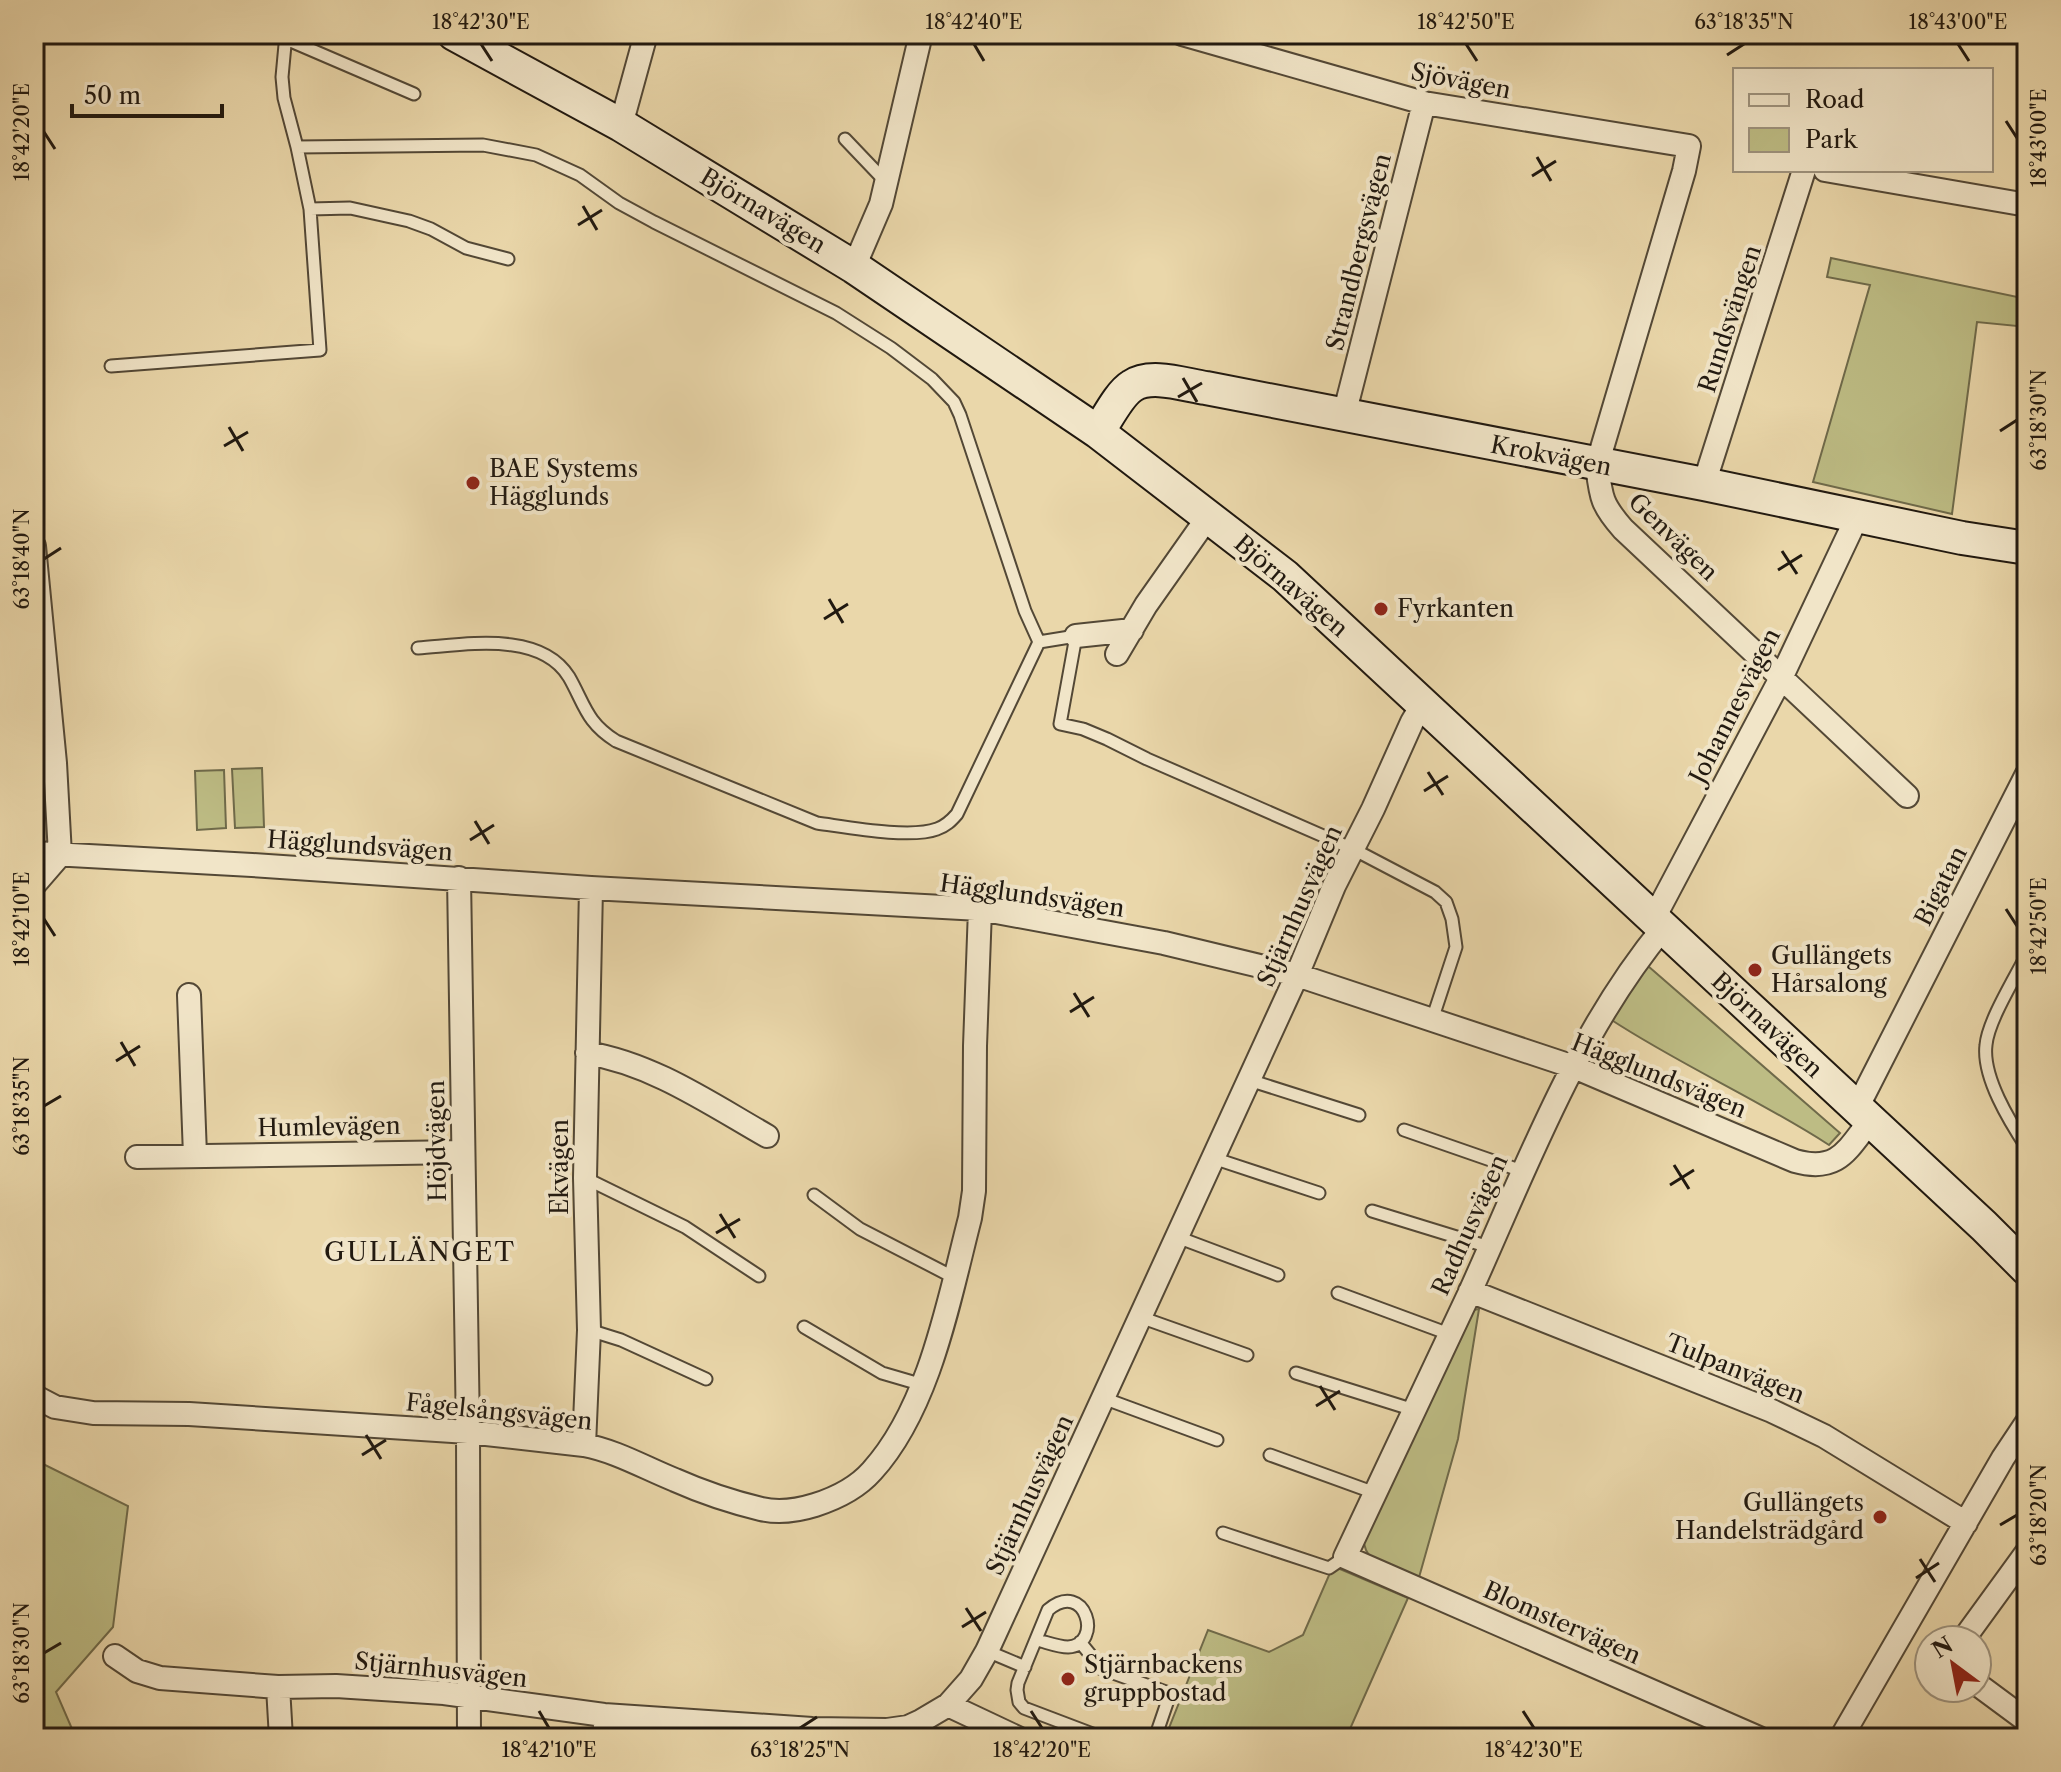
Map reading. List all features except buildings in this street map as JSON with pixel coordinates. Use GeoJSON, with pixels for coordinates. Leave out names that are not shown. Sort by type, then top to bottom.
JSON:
{"type":"FeatureCollection","features":[{"type":"Feature","properties":{"kind":"main road","name":"Björnavägen"},"geometry":{"type":"LineString","coordinates":[[454,34],[621,125],[854,267],[1098,432],[1285,576],[1659,922],[2027,1269]]}},
{"type":"Feature","properties":{"kind":"main road","name":"Krokvägen"},"geometry":{"type":"LineString","coordinates":[[1098,432],[1124,393],[1132,385],[1149,380],[1206,388],[1704,484],[1962,538],[2027,548]]}},
{"type":"Feature","properties":{"kind":"street"},"geometry":{"type":"LineString","coordinates":[[621,125],[646,34]]}},
{"type":"Feature","properties":{"kind":"street"},"geometry":{"type":"LineString","coordinates":[[854,267],[881,204],[921,34]]}},
{"type":"Feature","properties":{"kind":"street","name":"Sjövägen"},"geometry":{"type":"LineString","coordinates":[[1182,34],[1424,103],[1689,146]]}},
{"type":"Feature","properties":{"kind":"street","name":"Strandbergsvägen"},"geometry":{"type":"LineString","coordinates":[[1344,415],[1424,103]]}},
{"type":"Feature","properties":{"kind":"street","name":"Genvägen"},"geometry":{"type":"LineString","coordinates":[[1689,146],[1597,465],[1601,496],[1607,510],[1623,529],[1907,796]]}},
{"type":"Feature","properties":{"kind":"street","name":"Rundsvängen"},"geometry":{"type":"LineString","coordinates":[[1704,484],[1803,172]]}},
{"type":"Feature","properties":{"kind":"street"},"geometry":{"type":"LineString","coordinates":[[1837,172],[2027,205]]}},
{"type":"Feature","properties":{"kind":"street","name":"Johannesvägen"},"geometry":{"type":"LineString","coordinates":[[1659,922],[1782,676],[1858,515]]}},
{"type":"Feature","properties":{"kind":"street"},"geometry":{"type":"LineString","coordinates":[[1117,654],[1146,605],[1208,517]]}},
{"type":"Feature","properties":{"kind":"street"},"geometry":{"type":"LineString","coordinates":[[34,546],[55,763],[60,855],[34,885]]}},
{"type":"Feature","properties":{"kind":"street"},"geometry":{"type":"LineString","coordinates":[[1076,636],[1132,630]]}},
{"type":"Feature","properties":{"kind":"street","name":"Stjärnhusvägen"},"geometry":{"type":"LineString","coordinates":[[115,1656],[137,1671],[160,1678],[469,1696],[604,1715],[812,1729],[887,1730],[908,1727],[948,1705],[971,1679],[987,1651],[1297,975],[1334,886],[1422,705]]}},
{"type":"Feature","properties":{"kind":"street","name":"Bigatan"},"geometry":{"type":"LineString","coordinates":[[1864,1114],[2027,774]]}},
{"type":"Feature","properties":{"kind":"street","name":"Hägglundsvägen"},"geometry":{"type":"LineString","coordinates":[[34,853],[980,909],[1164,943],[1297,975],[1574,1067],[1812,1166],[1833,1162],[1844,1153],[1864,1114]]}},
{"type":"Feature","properties":{"kind":"street","name":"Höjdvägen"},"geometry":{"type":"LineString","coordinates":[[459,878],[468,1432],[469,1738]]}},
{"type":"Feature","properties":{"kind":"street","name":"Ekvägen"},"geometry":{"type":"LineString","coordinates":[[584,1445],[589,1330],[585,1178],[591,888]]}},
{"type":"Feature","properties":{"kind":"street","name":"Fågelsångsvägen"},"geometry":{"type":"LineString","coordinates":[[40,1400],[70,1410],[93,1413],[189,1414],[468,1432],[584,1445],[601,1448],[678,1482],[764,1510],[800,1508],[830,1500],[872,1471],[895,1439],[928,1373],[955,1278],[974,1191],[980,909]]}},
{"type":"Feature","properties":{"kind":"street","name":"Radhusvägen"},"geometry":{"type":"LineString","coordinates":[[1345,1557],[1470,1291],[1522,1171],[1574,1067],[1659,922]]}},
{"type":"Feature","properties":{"kind":"street"},"geometry":{"type":"LineString","coordinates":[[189,995],[195,1155]]}},
{"type":"Feature","properties":{"kind":"street"},"geometry":{"type":"LineString","coordinates":[[587,1053],[634,1065],[672,1082],[767,1136]]}},
{"type":"Feature","properties":{"kind":"street","name":"Humlevägen"},"geometry":{"type":"LineString","coordinates":[[137,1157],[463,1152]]}},
{"type":"Feature","properties":{"kind":"street","name":"Tulpanvägen"},"geometry":{"type":"LineString","coordinates":[[1470,1291],[1772,1411],[1824,1436],[1966,1523]]}},
{"type":"Feature","properties":{"kind":"street"},"geometry":{"type":"LineString","coordinates":[[1841,1738],[2003,1458],[2024,1436]]}},
{"type":"Feature","properties":{"kind":"street"},"geometry":{"type":"LineString","coordinates":[[1975,1624],[2027,1552]]}},
{"type":"Feature","properties":{"kind":"street","name":"Blomstervägen"},"geometry":{"type":"LineString","coordinates":[[1345,1557],[1759,1738]]}},
{"type":"Feature","properties":{"kind":"street"},"geometry":{"type":"LineString","coordinates":[[278,1687],[281,1738]]}},
{"type":"Feature","properties":{"kind":"street"},"geometry":{"type":"LineString","coordinates":[[1993,1696],[2027,1721]]}},
{"type":"Feature","properties":{"kind":"street"},"geometry":{"type":"LineString","coordinates":[[948,1705],[1018,1738]]}},
{"type":"Feature","properties":{"kind":"street"},"geometry":{"type":"LineString","coordinates":[[604,1715],[606,1738]]}},
{"type":"Feature","properties":{"kind":"lane"},"geometry":{"type":"LineString","coordinates":[[111,366],[320,350],[310,209],[284,98],[282,77],[286,36],[414,94]]}},
{"type":"Feature","properties":{"kind":"lane"},"geometry":{"type":"LineString","coordinates":[[845,139],[886,182]]}},
{"type":"Feature","properties":{"kind":"lane"},"geometry":{"type":"LineString","coordinates":[[297,147],[483,145],[536,155],[580,175],[619,203],[836,313],[891,348],[944,390],[960,415],[1025,611],[1039,642],[957,814],[941,828],[917,833],[817,823],[616,741],[591,720],[561,666],[536,651],[501,643],[418,648]]}},
{"type":"Feature","properties":{"kind":"lane"},"geometry":{"type":"LineString","coordinates":[[310,209],[350,208],[409,221],[466,248],[508,259]]}},
{"type":"Feature","properties":{"kind":"lane"},"geometry":{"type":"LineString","coordinates":[[1039,642],[1076,636],[1060,724],[1107,739],[1353,849],[1435,892],[1446,902],[1456,947],[1432,1021]]}},
{"type":"Feature","properties":{"kind":"lane"},"geometry":{"type":"LineString","coordinates":[[2027,954],[1989,1030],[1985,1048],[1994,1087],[2027,1148]]}},
{"type":"Feature","properties":{"kind":"lane"},"geometry":{"type":"LineString","coordinates":[[1249,1080],[1359,1115]]}},
{"type":"Feature","properties":{"kind":"lane"},"geometry":{"type":"LineString","coordinates":[[1404,1130],[1522,1171]]}},
{"type":"Feature","properties":{"kind":"lane"},"geometry":{"type":"LineString","coordinates":[[1213,1158],[1319,1193]]}},
{"type":"Feature","properties":{"kind":"lane"},"geometry":{"type":"LineString","coordinates":[[585,1178],[685,1227],[759,1276]]}},
{"type":"Feature","properties":{"kind":"lane"},"geometry":{"type":"LineString","coordinates":[[814,1195],[860,1229],[955,1278]]}},
{"type":"Feature","properties":{"kind":"lane"},"geometry":{"type":"LineString","coordinates":[[1372,1211],[1489,1247]]}},
{"type":"Feature","properties":{"kind":"lane"},"geometry":{"type":"LineString","coordinates":[[1177,1237],[1278,1275]]}},
{"type":"Feature","properties":{"kind":"lane"},"geometry":{"type":"LineString","coordinates":[[1338,1293],[1449,1334]]}},
{"type":"Feature","properties":{"kind":"lane"},"geometry":{"type":"LineString","coordinates":[[1140,1317],[1247,1355]]}},
{"type":"Feature","properties":{"kind":"lane"},"geometry":{"type":"LineString","coordinates":[[804,1327],[882,1373],[923,1385]]}},
{"type":"Feature","properties":{"kind":"lane"},"geometry":{"type":"LineString","coordinates":[[589,1330],[621,1340],[706,1379]]}},
{"type":"Feature","properties":{"kind":"lane"},"geometry":{"type":"LineString","coordinates":[[1296,1373],[1414,1410]]}},
{"type":"Feature","properties":{"kind":"lane"},"geometry":{"type":"LineString","coordinates":[[1103,1398],[1217,1440]]}},
{"type":"Feature","properties":{"kind":"lane"},"geometry":{"type":"LineString","coordinates":[[1270,1455],[1375,1493]]}},
{"type":"Feature","properties":{"kind":"lane"},"geometry":{"type":"LineString","coordinates":[[1223,1533],[1329,1568],[1345,1557]]}},
{"type":"Feature","properties":{"kind":"lane"},"geometry":{"type":"LineString","coordinates":[[1037,1640],[1064,1647],[1076,1645],[1089,1624],[1081,1607],[1069,1601],[1048,1610],[1017,1690],[1019,1702],[1024,1708],[1103,1738]]}},
{"type":"Feature","properties":{"kind":"lane"},"geometry":{"type":"LineString","coordinates":[[1080,1642],[1102,1669],[1166,1692],[1168,1700],[1155,1738]]}},
{"type":"Feature","properties":{"kind":"lane"},"geometry":{"type":"LineString","coordinates":[[987,1651],[1025,1667]]}},
{"type":"Feature","properties":{"kind":"green space"},"geometry":{"type":"Polygon","coordinates":[[[1831,258],[2027,299],[2027,327],[1977,322],[1952,514],[1813,482],[1870,285],[1827,277],[1831,258]]]}},
{"type":"Feature","properties":{"kind":"green space"},"geometry":{"type":"Polygon","coordinates":[[[262,768],[264,827],[235,828],[232,769],[262,768]]]}},
{"type":"Feature","properties":{"kind":"green space"},"geometry":{"type":"Polygon","coordinates":[[[224,770],[226,828],[197,830],[195,771],[224,770]]]}},
{"type":"Feature","properties":{"kind":"green space"},"geometry":{"type":"Polygon","coordinates":[[[1648,966],[1840,1133],[1829,1145],[1610,1019],[1648,966]]]}},
{"type":"Feature","properties":{"kind":"green space"},"geometry":{"type":"Polygon","coordinates":[[[1479,1309],[1458,1439],[1418,1581],[1374,1564],[1362,1537],[1473,1310],[1479,1309]]]}},
{"type":"Feature","properties":{"kind":"green space"},"geometry":{"type":"Polygon","coordinates":[[[34,1443],[43,1464],[128,1506],[113,1627],[56,1692],[76,1738],[34,1738],[34,1443]]]}},
{"type":"Feature","properties":{"kind":"green space"},"geometry":{"type":"Polygon","coordinates":[[[1333,1566],[1408,1598],[1346,1738],[1165,1738],[1208,1630],[1269,1652],[1303,1635],[1333,1566]]]}},
{"type":"Feature","properties":{"kind":"place","name":"BAE Systems Hägglunds"},"geometry":{"type":"Point","coordinates":[473,483]}},
{"type":"Feature","properties":{"kind":"place","name":"Fyrkanten"},"geometry":{"type":"Point","coordinates":[1381,609]}},
{"type":"Feature","properties":{"kind":"place","name":"Gullängets Hårsalong"},"geometry":{"type":"Point","coordinates":[1755,970]}},
{"type":"Feature","properties":{"kind":"place","name":"Gullängets Handelsträdgård"},"geometry":{"type":"Point","coordinates":[1880,1517]}},
{"type":"Feature","properties":{"kind":"place","name":"Stjärnbackens gruppbostad"},"geometry":{"type":"Point","coordinates":[1068,1679]}},
{"type":"Feature","properties":{"kind":"district","name":"GULLÄNGET"},"geometry":{"type":"Point","coordinates":[420,1252]}}]}
